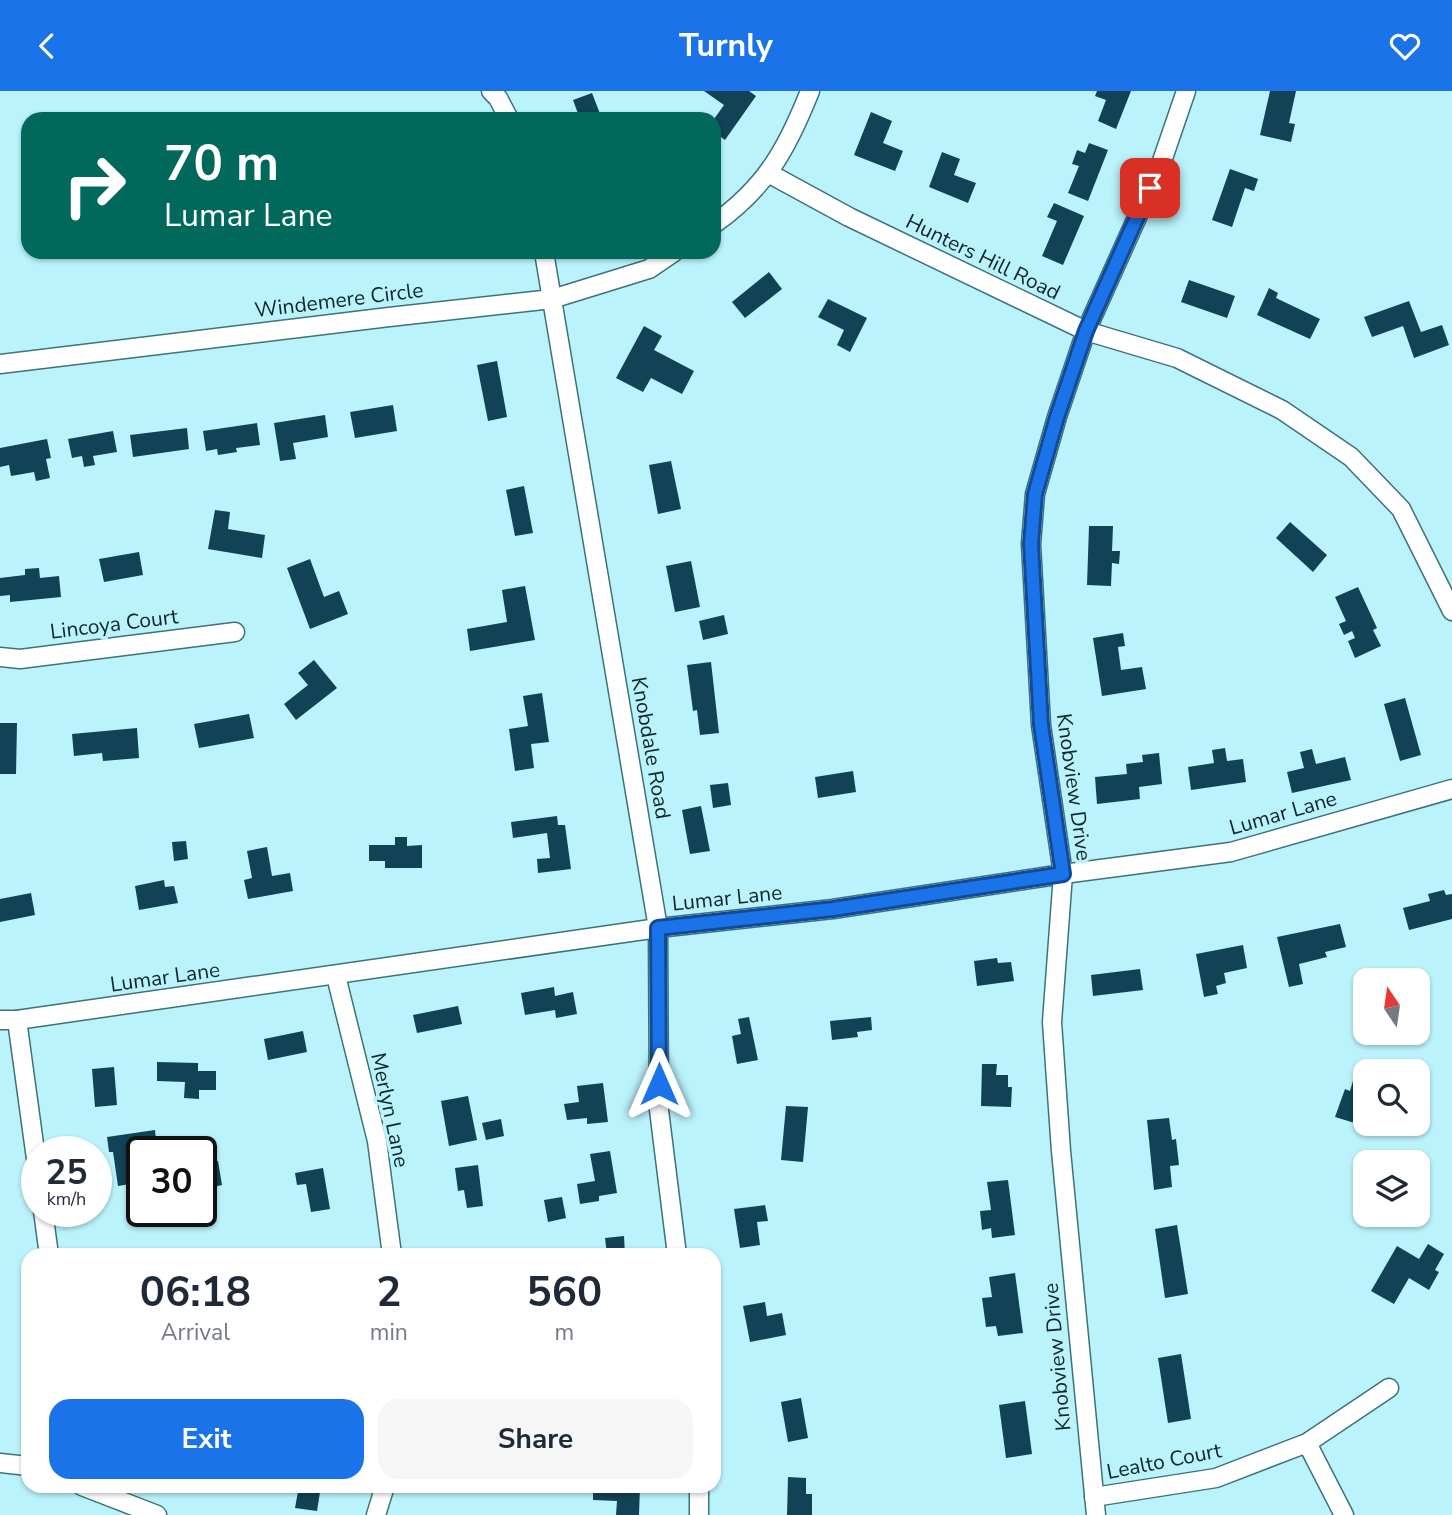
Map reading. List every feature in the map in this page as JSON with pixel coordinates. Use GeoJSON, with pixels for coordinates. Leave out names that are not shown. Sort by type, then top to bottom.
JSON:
{"type":"FeatureCollection","features":[{"type":"Feature","properties":{"kind":"street"},"geometry":{"type":"LineString","coordinates":[[491,91],[505,112]]}},
{"type":"Feature","properties":{"kind":"street"},"geometry":{"type":"LineString","coordinates":[[721,217],[770,174],[797,125],[810,91]]}},
{"type":"Feature","properties":{"kind":"street","name":"Knobview Drive"},"geometry":{"type":"LineString","coordinates":[[1095,1506],[1060,1151],[1052,1022],[1063,874],[1041,725],[1031,544],[1035,494],[1086,331],[1161,164],[1186,91]]}},
{"type":"Feature","properties":{"kind":"street","name":"Hunters Hill Road"},"geometry":{"type":"LineString","coordinates":[[770,174],[856,221],[1086,331],[1177,358],[1282,410],[1351,457],[1401,509],[1452,611]]}},
{"type":"Feature","properties":{"kind":"street","name":"Knobdale Road"},"geometry":{"type":"LineString","coordinates":[[545,259],[658,928],[659,1109],[676,1248]]}},
{"type":"Feature","properties":{"kind":"street","name":"Windemere Circle"},"geometry":{"type":"LineString","coordinates":[[0,365],[552,299],[649,269],[664,259]]}},
{"type":"Feature","properties":{"kind":"street","name":"Lincoya Court"},"geometry":{"type":"LineString","coordinates":[[0,657],[20,659],[234,632]]}},
{"type":"Feature","properties":{"kind":"street","name":"Lumar Lane"},"geometry":{"type":"LineString","coordinates":[[8,1020],[335,976],[658,928],[833,909],[1231,852],[1452,789]]}},
{"type":"Feature","properties":{"kind":"street","name":"Merlyn Lane"},"geometry":{"type":"LineString","coordinates":[[335,976],[377,1141],[391,1248]]}},
{"type":"Feature","properties":{"kind":"street"},"geometry":{"type":"LineString","coordinates":[[8,1020],[31,1136]]}},
{"type":"Feature","properties":{"kind":"street"},"geometry":{"type":"LineString","coordinates":[[45,1227],[48,1248]]}},
{"type":"Feature","properties":{"kind":"street","name":"Lealto Court"},"geometry":{"type":"LineString","coordinates":[[1095,1506],[1216,1478],[1307,1443],[1389,1388]]}},
{"type":"Feature","properties":{"kind":"street"},"geometry":{"type":"LineString","coordinates":[[1307,1443],[1344,1515]]}},
{"type":"Feature","properties":{"kind":"street"},"geometry":{"type":"LineString","coordinates":[[0,1463],[21,1465]]}},
{"type":"Feature","properties":{"kind":"street"},"geometry":{"type":"LineString","coordinates":[[100,1493],[158,1515]]}},
{"type":"Feature","properties":{"kind":"street"},"geometry":{"type":"LineString","coordinates":[[376,1515],[383,1493]]}},
{"type":"Feature","properties":{"kind":"street"},"geometry":{"type":"LineString","coordinates":[[699,1493],[699,1515]]}},
{"type":"Feature","properties":{"kind":"building"},"geometry":{"type":"Polygon","coordinates":[[[704,91],[749,91],[756,96],[725,140],[721,137],[719,112],[724,105],[704,91]]]}},
{"type":"Feature","properties":{"kind":"building"},"geometry":{"type":"Polygon","coordinates":[[[1097,91],[1131,91],[1116,129],[1098,121],[1106,100],[1095,96],[1097,91]]]}},
{"type":"Feature","properties":{"kind":"building"},"geometry":{"type":"Polygon","coordinates":[[[1270,91],[1296,91],[1289,123],[1295,124],[1291,142],[1260,135],[1270,91]]]}},
{"type":"Feature","properties":{"kind":"building"},"geometry":{"type":"Polygon","coordinates":[[[592,93],[599,112],[577,112],[573,100],[592,93]]]}},
{"type":"Feature","properties":{"kind":"building"},"geometry":{"type":"Polygon","coordinates":[[[871,112],[892,121],[883,143],[903,151],[895,171],[854,155],[871,112]]]}},
{"type":"Feature","properties":{"kind":"building"},"geometry":{"type":"Polygon","coordinates":[[[1089,143],[1108,150],[1088,201],[1068,193],[1079,166],[1072,164],[1077,150],[1085,153],[1089,143]]]}},
{"type":"Feature","properties":{"kind":"building"},"geometry":{"type":"Polygon","coordinates":[[[942,152],[960,159],[954,175],[976,183],[968,203],[929,187],[942,152]]]}},
{"type":"Feature","properties":{"kind":"building"},"geometry":{"type":"Polygon","coordinates":[[[1230,169],[1258,179],[1254,191],[1245,188],[1232,227],[1212,220],[1230,169]]]}},
{"type":"Feature","properties":{"kind":"building"},"geometry":{"type":"Polygon","coordinates":[[[1054,203],[1084,216],[1063,265],[1042,256],[1057,221],[1047,217],[1054,203]]]}},
{"type":"Feature","properties":{"kind":"building"},"geometry":{"type":"Polygon","coordinates":[[[769,272],[782,289],[745,318],[732,302],[769,272]]]}},
{"type":"Feature","properties":{"kind":"building"},"geometry":{"type":"Polygon","coordinates":[[[1189,280],[1235,296],[1227,318],[1181,302],[1189,280]]]}},
{"type":"Feature","properties":{"kind":"building"},"geometry":{"type":"Polygon","coordinates":[[[1269,288],[1278,293],[1276,298],[1320,319],[1310,339],[1257,315],[1269,288]]]}},
{"type":"Feature","properties":{"kind":"building"},"geometry":{"type":"Polygon","coordinates":[[[828,299],[867,318],[850,352],[837,345],[844,330],[818,317],[828,299]]]}},
{"type":"Feature","properties":{"kind":"building"},"geometry":{"type":"Polygon","coordinates":[[[1409,301],[1421,332],[1442,325],[1449,345],[1414,358],[1403,326],[1372,337],[1364,317],[1409,301]]]}},
{"type":"Feature","properties":{"kind":"building"},"geometry":{"type":"Polygon","coordinates":[[[644,326],[662,336],[654,350],[694,371],[682,394],[651,378],[643,392],[616,378],[644,326]]]}},
{"type":"Feature","properties":{"kind":"building"},"geometry":{"type":"Polygon","coordinates":[[[497,361],[507,417],[488,421],[477,365],[497,361]]]}},
{"type":"Feature","properties":{"kind":"building"},"geometry":{"type":"Polygon","coordinates":[[[393,405],[397,431],[355,438],[350,412],[393,405]]]}},
{"type":"Feature","properties":{"kind":"building"},"geometry":{"type":"Polygon","coordinates":[[[325,415],[328,437],[293,443],[296,459],[280,461],[274,423],[325,415]]]}},
{"type":"Feature","properties":{"kind":"building"},"geometry":{"type":"Polygon","coordinates":[[[257,423],[260,445],[236,448],[237,452],[218,455],[217,449],[206,451],[203,431],[257,423]]]}},
{"type":"Feature","properties":{"kind":"building"},"geometry":{"type":"Polygon","coordinates":[[[187,428],[189,449],[133,457],[130,435],[187,428]]]}},
{"type":"Feature","properties":{"kind":"building"},"geometry":{"type":"Polygon","coordinates":[[[113,431],[117,452],[93,456],[95,465],[84,467],[82,456],[72,458],[68,439],[113,431]]]}},
{"type":"Feature","properties":{"kind":"building"},"geometry":{"type":"Polygon","coordinates":[[[47,439],[51,458],[46,459],[50,478],[36,481],[34,472],[11,476],[9,465],[0,467],[0,448],[47,439]]]}},
{"type":"Feature","properties":{"kind":"building"},"geometry":{"type":"Polygon","coordinates":[[[671,461],[681,509],[658,514],[649,465],[671,461]]]}},
{"type":"Feature","properties":{"kind":"building"},"geometry":{"type":"Polygon","coordinates":[[[524,486],[533,533],[515,536],[506,490],[524,486]]]}},
{"type":"Feature","properties":{"kind":"building"},"geometry":{"type":"Polygon","coordinates":[[[215,510],[230,512],[228,529],[265,535],[262,558],[208,549],[215,510]]]}},
{"type":"Feature","properties":{"kind":"building"},"geometry":{"type":"Polygon","coordinates":[[[1290,522],[1327,555],[1313,572],[1276,538],[1290,522]]]}},
{"type":"Feature","properties":{"kind":"building"},"geometry":{"type":"Polygon","coordinates":[[[1089,526],[1113,526],[1112,551],[1120,551],[1119,564],[1112,563],[1111,586],[1087,585],[1089,526]]]}},
{"type":"Feature","properties":{"kind":"building"},"geometry":{"type":"Polygon","coordinates":[[[139,552],[143,575],[104,582],[99,559],[139,552]]]}},
{"type":"Feature","properties":{"kind":"building"},"geometry":{"type":"Polygon","coordinates":[[[310,559],[324,597],[339,591],[348,614],[310,629],[287,568],[310,559]]]}},
{"type":"Feature","properties":{"kind":"building"},"geometry":{"type":"Polygon","coordinates":[[[691,561],[700,607],[675,612],[666,566],[691,561]]]}},
{"type":"Feature","properties":{"kind":"building"},"geometry":{"type":"Polygon","coordinates":[[[39,568],[40,578],[59,576],[61,597],[10,602],[10,595],[0,596],[0,578],[25,575],[25,569],[39,568]]]}},
{"type":"Feature","properties":{"kind":"building"},"geometry":{"type":"Polygon","coordinates":[[[525,586],[535,640],[470,651],[467,629],[507,622],[502,590],[525,586]]]}},
{"type":"Feature","properties":{"kind":"building"},"geometry":{"type":"Polygon","coordinates":[[[1358,587],[1377,628],[1373,630],[1381,646],[1355,658],[1348,641],[1355,638],[1352,631],[1344,635],[1339,624],[1346,621],[1335,597],[1358,587]]]}},
{"type":"Feature","properties":{"kind":"building"},"geometry":{"type":"Polygon","coordinates":[[[724,615],[728,634],[703,640],[699,621],[724,615]]]}},
{"type":"Feature","properties":{"kind":"building"},"geometry":{"type":"Polygon","coordinates":[[[1123,633],[1125,646],[1118,647],[1121,670],[1142,667],[1146,689],[1102,696],[1093,638],[1123,633]]]}},
{"type":"Feature","properties":{"kind":"building"},"geometry":{"type":"Polygon","coordinates":[[[314,660],[337,688],[296,720],[284,704],[308,685],[298,673],[314,660]]]}},
{"type":"Feature","properties":{"kind":"building"},"geometry":{"type":"Polygon","coordinates":[[[711,662],[719,733],[700,735],[697,710],[693,711],[687,665],[711,662]]]}},
{"type":"Feature","properties":{"kind":"building"},"geometry":{"type":"Polygon","coordinates":[[[542,693],[549,742],[531,744],[534,768],[515,771],[509,729],[528,726],[523,696],[542,693]]]}},
{"type":"Feature","properties":{"kind":"building"},"geometry":{"type":"Polygon","coordinates":[[[1405,698],[1421,755],[1400,761],[1384,704],[1405,698]]]}},
{"type":"Feature","properties":{"kind":"building"},"geometry":{"type":"Polygon","coordinates":[[[249,714],[254,738],[199,748],[194,724],[249,714]]]}},
{"type":"Feature","properties":{"kind":"building"},"geometry":{"type":"Polygon","coordinates":[[[0,723],[17,723],[16,774],[0,774],[0,723]]]}},
{"type":"Feature","properties":{"kind":"building"},"geometry":{"type":"Polygon","coordinates":[[[137,728],[139,758],[103,761],[102,753],[74,756],[72,734],[137,728]]]}},
{"type":"Feature","properties":{"kind":"building"},"geometry":{"type":"Polygon","coordinates":[[[1225,748],[1227,761],[1243,759],[1246,782],[1191,790],[1188,767],[1214,763],[1212,750],[1225,748]]]}},
{"type":"Feature","properties":{"kind":"building"},"geometry":{"type":"Polygon","coordinates":[[[1312,749],[1316,764],[1345,757],[1351,780],[1292,793],[1287,772],[1304,768],[1300,752],[1312,749]]]}},
{"type":"Feature","properties":{"kind":"building"},"geometry":{"type":"Polygon","coordinates":[[[1159,753],[1162,784],[1139,787],[1140,799],[1097,804],[1095,777],[1127,774],[1126,764],[1143,762],[1142,755],[1159,753]]]}},
{"type":"Feature","properties":{"kind":"building"},"geometry":{"type":"Polygon","coordinates":[[[853,771],[856,792],[818,798],[815,777],[853,771]]]}},
{"type":"Feature","properties":{"kind":"building"},"geometry":{"type":"Polygon","coordinates":[[[728,783],[731,805],[713,808],[710,785],[728,783]]]}},
{"type":"Feature","properties":{"kind":"building"},"geometry":{"type":"Polygon","coordinates":[[[701,806],[710,851],[690,854],[682,810],[701,806]]]}},
{"type":"Feature","properties":{"kind":"building"},"geometry":{"type":"Polygon","coordinates":[[[557,816],[558,825],[565,825],[571,869],[538,873],[537,859],[550,858],[547,833],[513,838],[511,822],[557,816]]]}},
{"type":"Feature","properties":{"kind":"building"},"geometry":{"type":"Polygon","coordinates":[[[395,837],[407,837],[407,846],[422,845],[422,868],[385,868],[385,861],[369,861],[369,845],[395,845],[395,837]]]}},
{"type":"Feature","properties":{"kind":"building"},"geometry":{"type":"Polygon","coordinates":[[[186,841],[188,859],[174,861],[172,842],[186,841]]]}},
{"type":"Feature","properties":{"kind":"building"},"geometry":{"type":"Polygon","coordinates":[[[267,847],[272,876],[290,873],[293,891],[248,899],[244,880],[252,878],[247,851],[267,847]]]}},
{"type":"Feature","properties":{"kind":"building"},"geometry":{"type":"Polygon","coordinates":[[[164,880],[165,887],[174,886],[178,903],[139,910],[135,886],[164,880]]]}},
{"type":"Feature","properties":{"kind":"building"},"geometry":{"type":"Polygon","coordinates":[[[1444,890],[1446,895],[1452,894],[1452,919],[1409,930],[1403,908],[1430,901],[1428,894],[1444,890]]]}},
{"type":"Feature","properties":{"kind":"building"},"geometry":{"type":"Polygon","coordinates":[[[31,893],[35,915],[0,922],[0,899],[31,893]]]}},
{"type":"Feature","properties":{"kind":"building"},"geometry":{"type":"Polygon","coordinates":[[[1340,924],[1346,947],[1325,952],[1327,957],[1299,964],[1303,984],[1289,987],[1277,937],[1340,924]]]}},
{"type":"Feature","properties":{"kind":"building"},"geometry":{"type":"Polygon","coordinates":[[[1243,945],[1247,968],[1224,973],[1226,983],[1216,986],[1218,994],[1204,997],[1196,954],[1243,945]]]}},
{"type":"Feature","properties":{"kind":"building"},"geometry":{"type":"Polygon","coordinates":[[[997,958],[998,963],[1011,962],[1014,981],[977,986],[974,961],[997,958]]]}},
{"type":"Feature","properties":{"kind":"building"},"geometry":{"type":"Polygon","coordinates":[[[1140,969],[1143,990],[1093,996],[1091,975],[1140,969]]]}},
{"type":"Feature","properties":{"kind":"building"},"geometry":{"type":"Polygon","coordinates":[[[554,987],[555,996],[573,992],[577,1014],[556,1018],[555,1010],[525,1015],[521,993],[554,987]]]}},
{"type":"Feature","properties":{"kind":"building"},"geometry":{"type":"Polygon","coordinates":[[[458,1006],[462,1024],[417,1033],[413,1015],[458,1006]]]}},
{"type":"Feature","properties":{"kind":"building"},"geometry":{"type":"Polygon","coordinates":[[[749,1017],[758,1060],[737,1064],[732,1036],[741,1034],[738,1019],[749,1017]]]}},
{"type":"Feature","properties":{"kind":"building"},"geometry":{"type":"Polygon","coordinates":[[[871,1017],[872,1030],[857,1032],[858,1037],[832,1040],[830,1021],[871,1017]]]}},
{"type":"Feature","properties":{"kind":"building"},"geometry":{"type":"Polygon","coordinates":[[[303,1031],[307,1052],[268,1060],[264,1039],[303,1031]]]}},
{"type":"Feature","properties":{"kind":"building"},"geometry":{"type":"Polygon","coordinates":[[[157,1062],[198,1063],[198,1071],[216,1071],[216,1090],[199,1090],[199,1099],[184,1098],[185,1082],[157,1081],[157,1062]]]}},
{"type":"Feature","properties":{"kind":"building"},"geometry":{"type":"Polygon","coordinates":[[[982,1064],[997,1064],[996,1075],[1008,1075],[1008,1087],[1012,1087],[1011,1107],[981,1106],[982,1064]]]}},
{"type":"Feature","properties":{"kind":"building"},"geometry":{"type":"Polygon","coordinates":[[[114,1067],[117,1105],[95,1107],[92,1069],[114,1067]]]}},
{"type":"Feature","properties":{"kind":"building"},"geometry":{"type":"Polygon","coordinates":[[[1353,1081],[1353,1122],[1335,1117],[1345,1089],[1350,1091],[1353,1081]]]}},
{"type":"Feature","properties":{"kind":"building"},"geometry":{"type":"Polygon","coordinates":[[[603,1083],[608,1122],[587,1124],[587,1118],[567,1120],[564,1104],[579,1102],[577,1086],[603,1083]]]}},
{"type":"Feature","properties":{"kind":"building"},"geometry":{"type":"Polygon","coordinates":[[[468,1096],[477,1140],[449,1146],[441,1101],[468,1096]]]}},
{"type":"Feature","properties":{"kind":"building"},"geometry":{"type":"Polygon","coordinates":[[[786,1106],[808,1107],[803,1162],[781,1160],[786,1106]]]}},
{"type":"Feature","properties":{"kind":"building"},"geometry":{"type":"Polygon","coordinates":[[[1169,1118],[1172,1140],[1176,1139],[1179,1165],[1170,1166],[1172,1187],[1154,1190],[1147,1120],[1169,1118]]]}},
{"type":"Feature","properties":{"kind":"building"},"geometry":{"type":"Polygon","coordinates":[[[501,1119],[504,1136],[486,1140],[482,1123],[501,1119]]]}},
{"type":"Feature","properties":{"kind":"building"},"geometry":{"type":"Polygon","coordinates":[[[155,1130],[156,1136],[126,1136],[126,1185],[118,1186],[112,1136],[155,1130]]]}},
{"type":"Feature","properties":{"kind":"building"},"geometry":{"type":"Polygon","coordinates":[[[610,1151],[617,1193],[599,1196],[599,1201],[580,1204],[577,1184],[595,1181],[590,1154],[610,1151]]]}},
{"type":"Feature","properties":{"kind":"building"},"geometry":{"type":"Polygon","coordinates":[[[217,1161],[222,1185],[217,1186],[217,1161]]]}},
{"type":"Feature","properties":{"kind":"building"},"geometry":{"type":"Polygon","coordinates":[[[478,1165],[483,1206],[467,1208],[464,1190],[458,1191],[455,1168],[478,1165]]]}},
{"type":"Feature","properties":{"kind":"building"},"geometry":{"type":"Polygon","coordinates":[[[323,1168],[330,1209],[311,1212],[306,1184],[297,1185],[295,1173],[323,1168]]]}},
{"type":"Feature","properties":{"kind":"building"},"geometry":{"type":"Polygon","coordinates":[[[1008,1180],[1015,1235],[992,1238],[991,1228],[982,1230],[980,1211],[991,1210],[987,1182],[1008,1180]]]}},
{"type":"Feature","properties":{"kind":"building"},"geometry":{"type":"Polygon","coordinates":[[[562,1197],[566,1218],[548,1222],[544,1200],[562,1197]]]}},
{"type":"Feature","properties":{"kind":"building"},"geometry":{"type":"Polygon","coordinates":[[[765,1205],[768,1221],[757,1222],[760,1245],[740,1248],[734,1209],[765,1205]]]}},
{"type":"Feature","properties":{"kind":"building"},"geometry":{"type":"Polygon","coordinates":[[[1177,1225],[1188,1294],[1165,1298],[1155,1229],[1177,1225]]]}},
{"type":"Feature","properties":{"kind":"building"},"geometry":{"type":"Polygon","coordinates":[[[624,1236],[625,1248],[606,1248],[605,1238],[624,1236]]]}},
{"type":"Feature","properties":{"kind":"building"},"geometry":{"type":"Polygon","coordinates":[[[1428,1244],[1444,1254],[1435,1270],[1439,1272],[1429,1290],[1409,1278],[1394,1304],[1371,1291],[1397,1246],[1419,1259],[1428,1244]]]}},
{"type":"Feature","properties":{"kind":"building"},"geometry":{"type":"Polygon","coordinates":[[[1015,1273],[1023,1333],[998,1336],[996,1326],[986,1327],[982,1298],[992,1297],[989,1277],[1015,1273]]]}},
{"type":"Feature","properties":{"kind":"building"},"geometry":{"type":"Polygon","coordinates":[[[765,1302],[767,1316],[782,1313],[786,1335],[750,1342],[743,1306],[765,1302]]]}},
{"type":"Feature","properties":{"kind":"building"},"geometry":{"type":"Polygon","coordinates":[[[1181,1354],[1191,1419],[1168,1423],[1158,1358],[1181,1354]]]}},
{"type":"Feature","properties":{"kind":"building"},"geometry":{"type":"Polygon","coordinates":[[[801,1398],[808,1438],[788,1442],[781,1402],[801,1398]]]}},
{"type":"Feature","properties":{"kind":"building"},"geometry":{"type":"Polygon","coordinates":[[[1025,1401],[1032,1454],[1006,1458],[999,1405],[1025,1401]]]}},
{"type":"Feature","properties":{"kind":"building"},"geometry":{"type":"Polygon","coordinates":[[[788,1477],[806,1478],[806,1494],[812,1494],[812,1515],[787,1515],[788,1477]]]}},
{"type":"Feature","properties":{"kind":"building"},"geometry":{"type":"Polygon","coordinates":[[[298,1493],[320,1493],[317,1511],[295,1508],[298,1493]]]}},
{"type":"Feature","properties":{"kind":"building"},"geometry":{"type":"Polygon","coordinates":[[[593,1493],[640,1493],[639,1515],[616,1515],[617,1501],[593,1500],[593,1493]]]}},
{"type":"Feature","properties":{"kind":"route"},"geometry":{"type":"LineString","coordinates":[[659,1084],[658,928],[833,909],[1063,874],[1041,725],[1031,544],[1035,494],[1086,331],[1150,188]]}}]}
